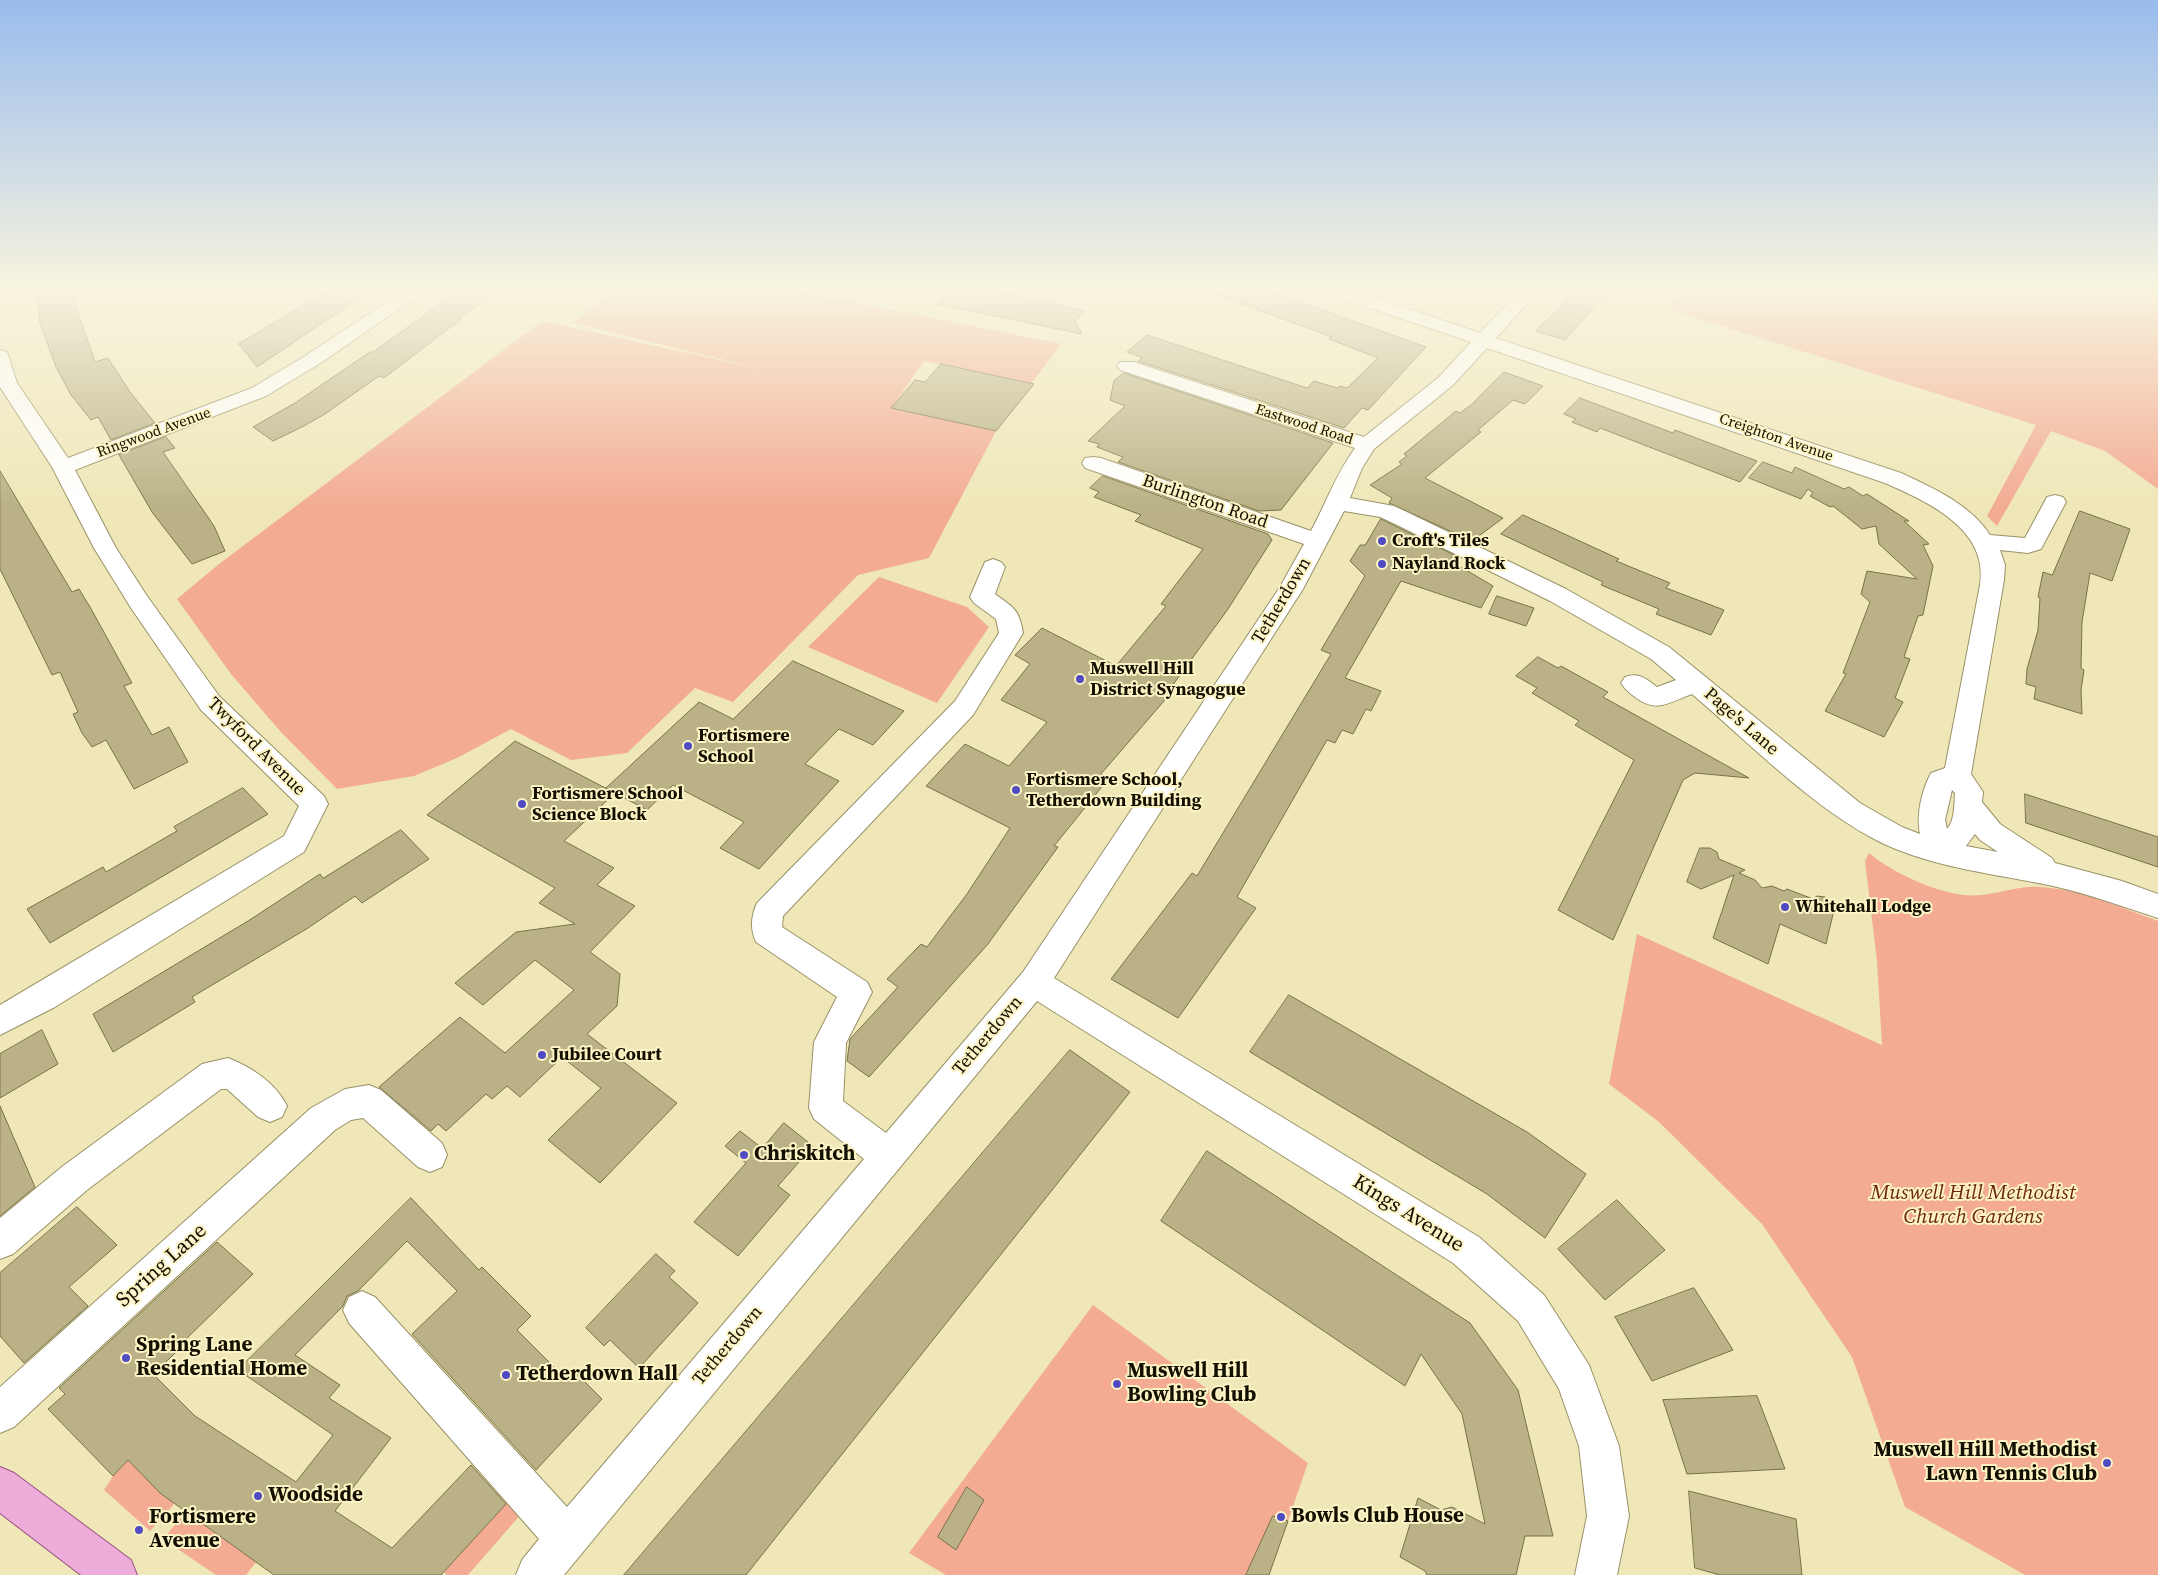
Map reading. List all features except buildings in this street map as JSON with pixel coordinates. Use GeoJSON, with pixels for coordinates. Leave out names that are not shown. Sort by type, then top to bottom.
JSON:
{"type":"FeatureCollection","features":[{"type":"Feature","properties":{"kind":"main road"},"geometry":{"type":"LineString","coordinates":[[0,1486],[99,1570]]}},
{"type":"Feature","properties":{"kind":"street","name":"Twyford Avenue"},"geometry":{"type":"LineString","coordinates":[[0,1021],[44,997],[294,844],[314,804],[210,703],[139,602],[105,548],[63,467],[8,383],[1,360]]}},
{"type":"Feature","properties":{"kind":"street","name":"Ringwood Avenue"},"geometry":{"type":"LineString","coordinates":[[63,467],[259,392],[311,360]]}},
{"type":"Feature","properties":{"kind":"street","name":"Tetherdown"},"geometry":{"type":"LineString","coordinates":[[537,1575],[1034,982],[1291,589],[1338,503],[1350,468],[1367,445],[1446,381],[1465,360]]}},
{"type":"Feature","properties":{"kind":"street","name":"Creighton Avenue"},"geometry":{"type":"LineString","coordinates":[[1548,360],[1893,478],[1923,491],[1951,509],[1973,528],[1982,541],[1993,566],[1992,585],[1957,775]]}},
{"type":"Feature","properties":{"kind":"street","name":"Eastwood Road"},"geometry":{"type":"LineString","coordinates":[[1126,366],[1367,445]]}},
{"type":"Feature","properties":{"kind":"street","name":"Burlington Road"},"geometry":{"type":"LineString","coordinates":[[1092,463],[1318,541]]}},
{"type":"Feature","properties":{"kind":"street"},"geometry":{"type":"LineString","coordinates":[[1982,541],[2028,546],[2033,544],[2055,502]]}},
{"type":"Feature","properties":{"kind":"street","name":"Page's Lane"},"geometry":{"type":"LineString","coordinates":[[1338,503],[1386,511],[1558,595],[1660,653],[1770,748],[1850,811],[1892,835],[1939,852],[2056,875],[2122,892],[2158,906]]}},
{"type":"Feature","properties":{"kind":"street"},"geometry":{"type":"LineString","coordinates":[[888,1156],[826,1108],[830,1042],[856,992],[767,933],[768,912],[964,708],[1011,633],[1008,615],[982,597],[993,568]]}},
{"type":"Feature","properties":{"kind":"street"},"geometry":{"type":"LineString","coordinates":[[1634,682],[1654,698],[1696,683]]}},
{"type":"Feature","properties":{"kind":"street"},"geometry":{"type":"LineString","coordinates":[[1957,775],[1969,792],[1963,834],[1939,852],[1931,820],[1942,780],[1957,775]]}},
{"type":"Feature","properties":{"kind":"street"},"geometry":{"type":"LineString","coordinates":[[1968,805],[1990,832],[2056,875]]}},
{"type":"Feature","properties":{"kind":"street","name":"Kings Avenue"},"geometry":{"type":"LineString","coordinates":[[1034,982],[1466,1250],[1531,1308],[1575,1378],[1599,1446],[1608,1516],[1596,1575]]}},
{"type":"Feature","properties":{"kind":"street"},"geometry":{"type":"LineString","coordinates":[[0,1241],[75,1178],[214,1075],[228,1073],[239,1078],[270,1106]]}},
{"type":"Feature","properties":{"kind":"street","name":"Spring Lane"},"geometry":{"type":"LineString","coordinates":[[0,1412],[323,1119],[345,1105],[369,1102],[430,1156]]}},
{"type":"Feature","properties":{"kind":"street"},"geometry":{"type":"LineString","coordinates":[[362,1310],[567,1539]]}},
{"type":"Feature","properties":{"kind":"green space"},"geometry":{"type":"Polygon","coordinates":[[[489,360],[723,360],[766,370],[727,360],[1049,360],[1031,384],[924,361],[892,407],[996,431],[929,558],[858,575],[733,702],[695,688],[627,753],[571,760],[511,729],[457,758],[414,776],[337,789],[280,731],[231,674],[177,599],[219,564],[489,360]]]}},
{"type":"Feature","properties":{"kind":"green space"},"geometry":{"type":"Polygon","coordinates":[[[1831,360],[2158,360],[2158,489],[2105,451],[2051,431],[1997,526],[1987,516],[2036,425],[1831,360]]]}},
{"type":"Feature","properties":{"kind":"green space"},"geometry":{"type":"Polygon","coordinates":[[[879,577],[967,607],[989,627],[937,703],[808,647],[879,577]]]}},
{"type":"Feature","properties":{"kind":"green space","name":"Muswell Hill Methodist Church Gardens"},"geometry":{"type":"Polygon","coordinates":[[[1869,853],[1906,877],[1953,893],[1981,895],[2026,887],[2056,889],[2101,900],[2158,921],[2158,1575],[2025,1575],[1905,1507],[1852,1357],[1762,1224],[1659,1122],[1609,1084],[1637,934],[1882,1045],[1877,961],[1865,861],[1869,853]]]}},
{"type":"Feature","properties":{"kind":"green space","name":"Muswell Hill Bowling Club"},"geometry":{"type":"Polygon","coordinates":[[[1093,1305],[1308,1463],[1269,1575],[946,1575],[909,1553],[1093,1305]]]}},
{"type":"Feature","properties":{"kind":"green space"},"geometry":{"type":"Polygon","coordinates":[[[128,1460],[160,1485],[175,1503],[150,1531],[104,1490],[113,1476],[128,1460]]]}},
{"type":"Feature","properties":{"kind":"green space"},"geometry":{"type":"Polygon","coordinates":[[[511,1498],[522,1513],[468,1575],[447,1575],[444,1572],[511,1498]]]}},
{"type":"Feature","properties":{"kind":"green space"},"geometry":{"type":"Polygon","coordinates":[[[186,1512],[256,1562],[246,1575],[216,1575],[163,1539],[186,1512]]]}},
{"type":"Feature","properties":{"kind":"place","name":"Croft's Tiles"},"geometry":{"type":"Point","coordinates":[1382,541]}},
{"type":"Feature","properties":{"kind":"place","name":"Nayland Rock"},"geometry":{"type":"Point","coordinates":[1382,564]}},
{"type":"Feature","properties":{"kind":"place","name":"Muswell Hill District Synagogue"},"geometry":{"type":"Point","coordinates":[1080,679]}},
{"type":"Feature","properties":{"kind":"place","name":"Fortismere School"},"geometry":{"type":"Point","coordinates":[688,746]}},
{"type":"Feature","properties":{"kind":"place","name":"Fortismere School, Tetherdown Building"},"geometry":{"type":"Point","coordinates":[1016,790]}},
{"type":"Feature","properties":{"kind":"place","name":"Fortismere School Science Block"},"geometry":{"type":"Point","coordinates":[522,804]}},
{"type":"Feature","properties":{"kind":"place","name":"Whitehall Lodge"},"geometry":{"type":"Point","coordinates":[1785,907]}},
{"type":"Feature","properties":{"kind":"place","name":"Jubilee Court"},"geometry":{"type":"Point","coordinates":[542,1055]}},
{"type":"Feature","properties":{"kind":"place","name":"Chriskitch"},"geometry":{"type":"Point","coordinates":[744,1155]}},
{"type":"Feature","properties":{"kind":"place","name":"Spring Lane Residential Home"},"geometry":{"type":"Point","coordinates":[126,1358]}},
{"type":"Feature","properties":{"kind":"place","name":"Tetherdown Hall"},"geometry":{"type":"Point","coordinates":[506,1375]}},
{"type":"Feature","properties":{"kind":"place","name":"Muswell Hill Bowling Club"},"geometry":{"type":"Point","coordinates":[1117,1384]}},
{"type":"Feature","properties":{"kind":"place","name":"Muswell Hill Methodist Lawn Tennis Club"},"geometry":{"type":"Point","coordinates":[2107,1463]}},
{"type":"Feature","properties":{"kind":"place","name":"Woodside"},"geometry":{"type":"Point","coordinates":[258,1496]}},
{"type":"Feature","properties":{"kind":"place","name":"Bowls Club House"},"geometry":{"type":"Point","coordinates":[1281,1517]}},
{"type":"Feature","properties":{"kind":"place","name":"Fortismere Avenue"},"geometry":{"type":"Point","coordinates":[139,1530]}}]}
